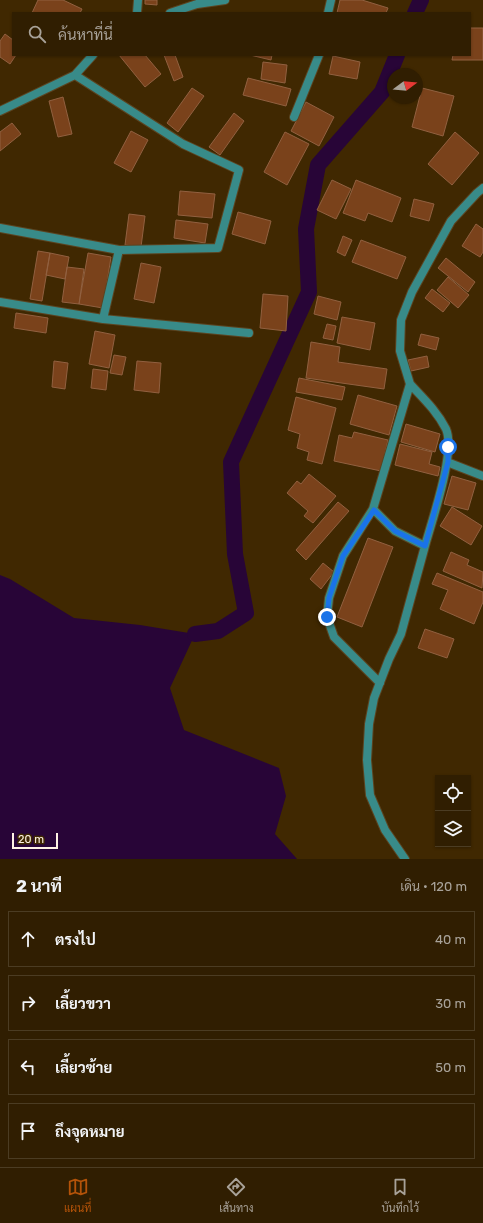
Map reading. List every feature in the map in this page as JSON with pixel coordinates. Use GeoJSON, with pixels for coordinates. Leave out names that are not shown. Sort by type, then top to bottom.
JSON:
{"type":"FeatureCollection","features":[{"type":"Feature","properties":{"kind":"street"},"geometry":{"type":"LineString","coordinates":[[137,12],[138,0]]}},
{"type":"Feature","properties":{"kind":"street"},"geometry":{"type":"LineString","coordinates":[[172,12],[197,2],[225,0]]}},
{"type":"Feature","properties":{"kind":"street"},"geometry":{"type":"LineString","coordinates":[[328,12],[330,0]]}},
{"type":"Feature","properties":{"kind":"street"},"geometry":{"type":"LineString","coordinates":[[0,111],[75,75],[92,56]]}},
{"type":"Feature","properties":{"kind":"street"},"geometry":{"type":"LineString","coordinates":[[294,117],[319,56]]}},
{"type":"Feature","properties":{"kind":"street"},"geometry":{"type":"LineString","coordinates":[[0,228],[119,250],[218,248],[239,170],[183,144],[75,75]]}},
{"type":"Feature","properties":{"kind":"street"},"geometry":{"type":"LineString","coordinates":[[405,859],[385,830],[370,795],[367,760],[368,724],[374,698],[389,659],[401,634],[448,462],[448,447],[446,430],[431,406],[410,384],[400,351],[401,320],[412,292],[450,221],[483,188]]}},
{"type":"Feature","properties":{"kind":"street"},"geometry":{"type":"LineString","coordinates":[[103,318],[119,250]]}},
{"type":"Feature","properties":{"kind":"street"},"geometry":{"type":"LineString","coordinates":[[0,302],[103,318],[249,333]]}},
{"type":"Feature","properties":{"kind":"street"},"geometry":{"type":"LineString","coordinates":[[380,682],[334,637],[327,617],[329,598],[343,556],[374,510],[410,384]]}},
{"type":"Feature","properties":{"kind":"street"},"geometry":{"type":"LineString","coordinates":[[448,462],[483,476]]}},
{"type":"Feature","properties":{"kind":"street"},"geometry":{"type":"LineString","coordinates":[[374,510],[395,531],[425,546]]}},
{"type":"Feature","properties":{"kind":"shaded area"},"geometry":{"type":"Polygon","coordinates":[[[0,575],[10,579],[74,618],[140,625],[195,634],[170,688],[184,730],[279,768],[286,796],[275,834],[297,859],[0,859],[0,575]]]}},
{"type":"Feature","properties":{"kind":"building"},"geometry":{"type":"Polygon","coordinates":[[[38,0],[63,0],[82,9],[80,12],[32,12],[38,0]]]}},
{"type":"Feature","properties":{"kind":"building"},"geometry":{"type":"Polygon","coordinates":[[[145,0],[157,0],[157,5],[145,4],[145,0]]]}},
{"type":"Feature","properties":{"kind":"building"},"geometry":{"type":"Polygon","coordinates":[[[340,0],[362,0],[388,8],[386,12],[337,12],[340,0]]]}},
{"type":"Feature","properties":{"kind":"building"},"geometry":{"type":"Polygon","coordinates":[[[471,28],[483,28],[483,60],[452,60],[453,56],[471,56],[471,28]]]}},
{"type":"Feature","properties":{"kind":"building"},"geometry":{"type":"Polygon","coordinates":[[[5,34],[12,39],[12,56],[15,56],[10,64],[0,57],[0,41],[5,34]]]}},
{"type":"Feature","properties":{"kind":"building"},"geometry":{"type":"Polygon","coordinates":[[[120,56],[146,56],[161,74],[145,87],[120,56]]]}},
{"type":"Feature","properties":{"kind":"building"},"geometry":{"type":"Polygon","coordinates":[[[164,56],[175,56],[183,77],[174,81],[164,56]]]}},
{"type":"Feature","properties":{"kind":"building"},"geometry":{"type":"Polygon","coordinates":[[[254,56],[272,56],[271,60],[254,56]]]}},
{"type":"Feature","properties":{"kind":"building"},"geometry":{"type":"Polygon","coordinates":[[[333,56],[360,62],[357,79],[329,74],[333,56]]]}},
{"type":"Feature","properties":{"kind":"building"},"geometry":{"type":"Polygon","coordinates":[[[263,62],[287,65],[285,83],[261,79],[263,62]]]}},
{"type":"Feature","properties":{"kind":"building"},"geometry":{"type":"Polygon","coordinates":[[[248,78],[291,89],[286,106],[243,95],[248,78]]]}},
{"type":"Feature","properties":{"kind":"building"},"geometry":{"type":"Polygon","coordinates":[[[192,88],[204,96],[178,132],[167,123],[192,88]]]}},
{"type":"Feature","properties":{"kind":"building"},"geometry":{"type":"Polygon","coordinates":[[[423,88],[454,96],[443,136],[412,127],[418,104],[423,104],[423,88]]]}},
{"type":"Feature","properties":{"kind":"building"},"geometry":{"type":"Polygon","coordinates":[[[63,97],[72,134],[58,137],[49,101],[63,97]]]}},
{"type":"Feature","properties":{"kind":"building"},"geometry":{"type":"Polygon","coordinates":[[[306,102],[334,117],[319,146],[291,131],[306,102]]]}},
{"type":"Feature","properties":{"kind":"building"},"geometry":{"type":"Polygon","coordinates":[[[234,113],[244,121],[220,155],[209,147],[234,113]]]}},
{"type":"Feature","properties":{"kind":"building"},"geometry":{"type":"Polygon","coordinates":[[[12,123],[21,134],[0,151],[0,132],[12,123]]]}},
{"type":"Feature","properties":{"kind":"building"},"geometry":{"type":"Polygon","coordinates":[[[131,131],[148,140],[131,172],[114,163],[131,131]]]}},
{"type":"Feature","properties":{"kind":"building"},"geometry":{"type":"Polygon","coordinates":[[[285,132],[309,144],[287,185],[264,172],[285,132]]]}},
{"type":"Feature","properties":{"kind":"building"},"geometry":{"type":"Polygon","coordinates":[[[455,132],[479,153],[452,185],[428,164],[455,132]]]}},
{"type":"Feature","properties":{"kind":"building"},"geometry":{"type":"Polygon","coordinates":[[[332,180],[351,189],[336,219],[317,210],[332,180]]]}},
{"type":"Feature","properties":{"kind":"building"},"geometry":{"type":"Polygon","coordinates":[[[356,180],[401,198],[392,222],[368,213],[365,221],[343,213],[356,180]]]}},
{"type":"Feature","properties":{"kind":"building"},"geometry":{"type":"Polygon","coordinates":[[[180,191],[215,194],[212,218],[178,215],[180,191]]]}},
{"type":"Feature","properties":{"kind":"building"},"geometry":{"type":"Polygon","coordinates":[[[414,199],[434,204],[429,221],[410,216],[414,199]]]}},
{"type":"Feature","properties":{"kind":"building"},"geometry":{"type":"Polygon","coordinates":[[[238,212],[271,221],[265,244],[232,234],[238,212]]]}},
{"type":"Feature","properties":{"kind":"building"},"geometry":{"type":"Polygon","coordinates":[[[129,214],[145,216],[141,247],[125,245],[129,214]]]}},
{"type":"Feature","properties":{"kind":"building"},"geometry":{"type":"Polygon","coordinates":[[[176,220],[208,224],[205,243],[174,238],[176,220]]]}},
{"type":"Feature","properties":{"kind":"building"},"geometry":{"type":"Polygon","coordinates":[[[476,224],[483,229],[483,252],[480,257],[462,246],[476,224]]]}},
{"type":"Feature","properties":{"kind":"building"},"geometry":{"type":"Polygon","coordinates":[[[343,236],[352,240],[345,256],[337,252],[343,236]]]}},
{"type":"Feature","properties":{"kind":"building"},"geometry":{"type":"Polygon","coordinates":[[[361,240],[406,257],[397,279],[352,262],[361,240]]]}},
{"type":"Feature","properties":{"kind":"building"},"geometry":{"type":"Polygon","coordinates":[[[38,251],[50,253],[42,301],[30,299],[38,251]]]}},
{"type":"Feature","properties":{"kind":"building"},"geometry":{"type":"Polygon","coordinates":[[[50,253],[69,257],[65,279],[46,275],[50,253]]]}},
{"type":"Feature","properties":{"kind":"building"},"geometry":{"type":"Polygon","coordinates":[[[88,253],[111,257],[103,308],[79,304],[88,253]]]}},
{"type":"Feature","properties":{"kind":"building"},"geometry":{"type":"Polygon","coordinates":[[[446,258],[475,282],[468,292],[438,268],[446,258]]]}},
{"type":"Feature","properties":{"kind":"building"},"geometry":{"type":"Polygon","coordinates":[[[141,263],[161,267],[154,303],[134,299],[141,263]]]}},
{"type":"Feature","properties":{"kind":"building"},"geometry":{"type":"Polygon","coordinates":[[[67,267],[84,269],[79,304],[62,302],[67,267]]]}},
{"type":"Feature","properties":{"kind":"building"},"geometry":{"type":"Polygon","coordinates":[[[448,277],[469,295],[458,308],[437,290],[448,277]]]}},
{"type":"Feature","properties":{"kind":"building"},"geometry":{"type":"Polygon","coordinates":[[[432,289],[450,303],[443,312],[425,298],[432,289]]]}},
{"type":"Feature","properties":{"kind":"building"},"geometry":{"type":"Polygon","coordinates":[[[263,294],[288,296],[286,331],[260,328],[263,294]]]}},
{"type":"Feature","properties":{"kind":"building"},"geometry":{"type":"Polygon","coordinates":[[[318,296],[341,302],[337,320],[314,314],[318,296]]]}},
{"type":"Feature","properties":{"kind":"building"},"geometry":{"type":"Polygon","coordinates":[[[16,313],[48,318],[46,333],[14,328],[16,313]]]}},
{"type":"Feature","properties":{"kind":"building"},"geometry":{"type":"Polygon","coordinates":[[[342,317],[375,323],[370,350],[337,343],[342,317]]]}},
{"type":"Feature","properties":{"kind":"building"},"geometry":{"type":"Polygon","coordinates":[[[327,324],[336,326],[333,340],[323,338],[327,324]]]}},
{"type":"Feature","properties":{"kind":"building"},"geometry":{"type":"Polygon","coordinates":[[[95,331],[115,335],[109,368],[89,364],[95,331]]]}},
{"type":"Feature","properties":{"kind":"building"},"geometry":{"type":"Polygon","coordinates":[[[421,334],[439,338],[436,350],[418,345],[421,334]]]}},
{"type":"Feature","properties":{"kind":"building"},"geometry":{"type":"Polygon","coordinates":[[[311,342],[340,347],[338,362],[387,369],[384,389],[306,378],[311,342]]]}},
{"type":"Feature","properties":{"kind":"building"},"geometry":{"type":"Polygon","coordinates":[[[114,355],[126,357],[122,375],[110,373],[114,355]]]}},
{"type":"Feature","properties":{"kind":"building"},"geometry":{"type":"Polygon","coordinates":[[[427,356],[429,367],[411,371],[408,360],[427,356]]]}},
{"type":"Feature","properties":{"kind":"building"},"geometry":{"type":"Polygon","coordinates":[[[54,361],[68,363],[65,389],[52,387],[54,361]]]}},
{"type":"Feature","properties":{"kind":"building"},"geometry":{"type":"Polygon","coordinates":[[[137,361],[161,363],[159,393],[134,390],[137,361]]]}},
{"type":"Feature","properties":{"kind":"building"},"geometry":{"type":"Polygon","coordinates":[[[93,369],[108,371],[106,390],[91,388],[93,369]]]}},
{"type":"Feature","properties":{"kind":"building"},"geometry":{"type":"Polygon","coordinates":[[[299,378],[345,387],[342,400],[296,392],[299,378]]]}},
{"type":"Feature","properties":{"kind":"building"},"geometry":{"type":"Polygon","coordinates":[[[358,395],[397,406],[389,435],[350,424],[358,395]]]}},
{"type":"Feature","properties":{"kind":"building"},"geometry":{"type":"Polygon","coordinates":[[[296,397],[336,408],[322,464],[307,460],[309,452],[297,448],[300,434],[288,430],[296,397]]]}},
{"type":"Feature","properties":{"kind":"building"},"geometry":{"type":"Polygon","coordinates":[[[406,424],[440,434],[435,452],[401,442],[406,424]]]}},
{"type":"Feature","properties":{"kind":"building"},"geometry":{"type":"Polygon","coordinates":[[[354,432],[388,440],[381,471],[334,461],[339,435],[352,438],[354,432]]]}},
{"type":"Feature","properties":{"kind":"building"},"geometry":{"type":"Polygon","coordinates":[[[400,444],[432,452],[429,464],[440,467],[438,476],[395,465],[400,444]]]}},
{"type":"Feature","properties":{"kind":"building"},"geometry":{"type":"Polygon","coordinates":[[[309,474],[336,496],[313,523],[304,516],[308,511],[287,493],[297,481],[301,484],[309,474]]]}},
{"type":"Feature","properties":{"kind":"building"},"geometry":{"type":"Polygon","coordinates":[[[452,476],[476,483],[468,510],[444,504],[452,476]]]}},
{"type":"Feature","properties":{"kind":"building"},"geometry":{"type":"Polygon","coordinates":[[[338,502],[349,511],[306,560],[296,550],[338,502]]]}},
{"type":"Feature","properties":{"kind":"building"},"geometry":{"type":"Polygon","coordinates":[[[452,507],[482,526],[471,545],[440,526],[452,507]]]}},
{"type":"Feature","properties":{"kind":"building"},"geometry":{"type":"Polygon","coordinates":[[[368,538],[393,547],[362,627],[337,617],[368,538]]]}},
{"type":"Feature","properties":{"kind":"building"},"geometry":{"type":"Polygon","coordinates":[[[451,552],[469,560],[467,565],[483,572],[482,588],[443,571],[451,552]]]}},
{"type":"Feature","properties":{"kind":"building"},"geometry":{"type":"Polygon","coordinates":[[[323,563],[334,572],[321,589],[310,579],[323,563]]]}},
{"type":"Feature","properties":{"kind":"building"},"geometry":{"type":"Polygon","coordinates":[[[437,573],[483,592],[483,602],[474,624],[440,609],[448,590],[432,584],[437,573]]]}},
{"type":"Feature","properties":{"kind":"building"},"geometry":{"type":"Polygon","coordinates":[[[425,629],[454,639],[447,658],[418,648],[425,629]]]}},
{"type":"Feature","properties":{"kind":"waterway"},"geometry":{"type":"LineString","coordinates":[[415,12],[421,0]]}},
{"type":"Feature","properties":{"kind":"waterway"},"geometry":{"type":"LineString","coordinates":[[195,634],[218,631],[246,613],[235,554],[231,462],[309,292],[306,229],[318,165],[382,92],[397,56]]}},
{"type":"Feature","properties":{"kind":"route"},"geometry":{"type":"LineString","coordinates":[[327,617],[329,598],[343,556],[374,510],[395,531],[425,546],[448,462],[448,447]]}}]}
